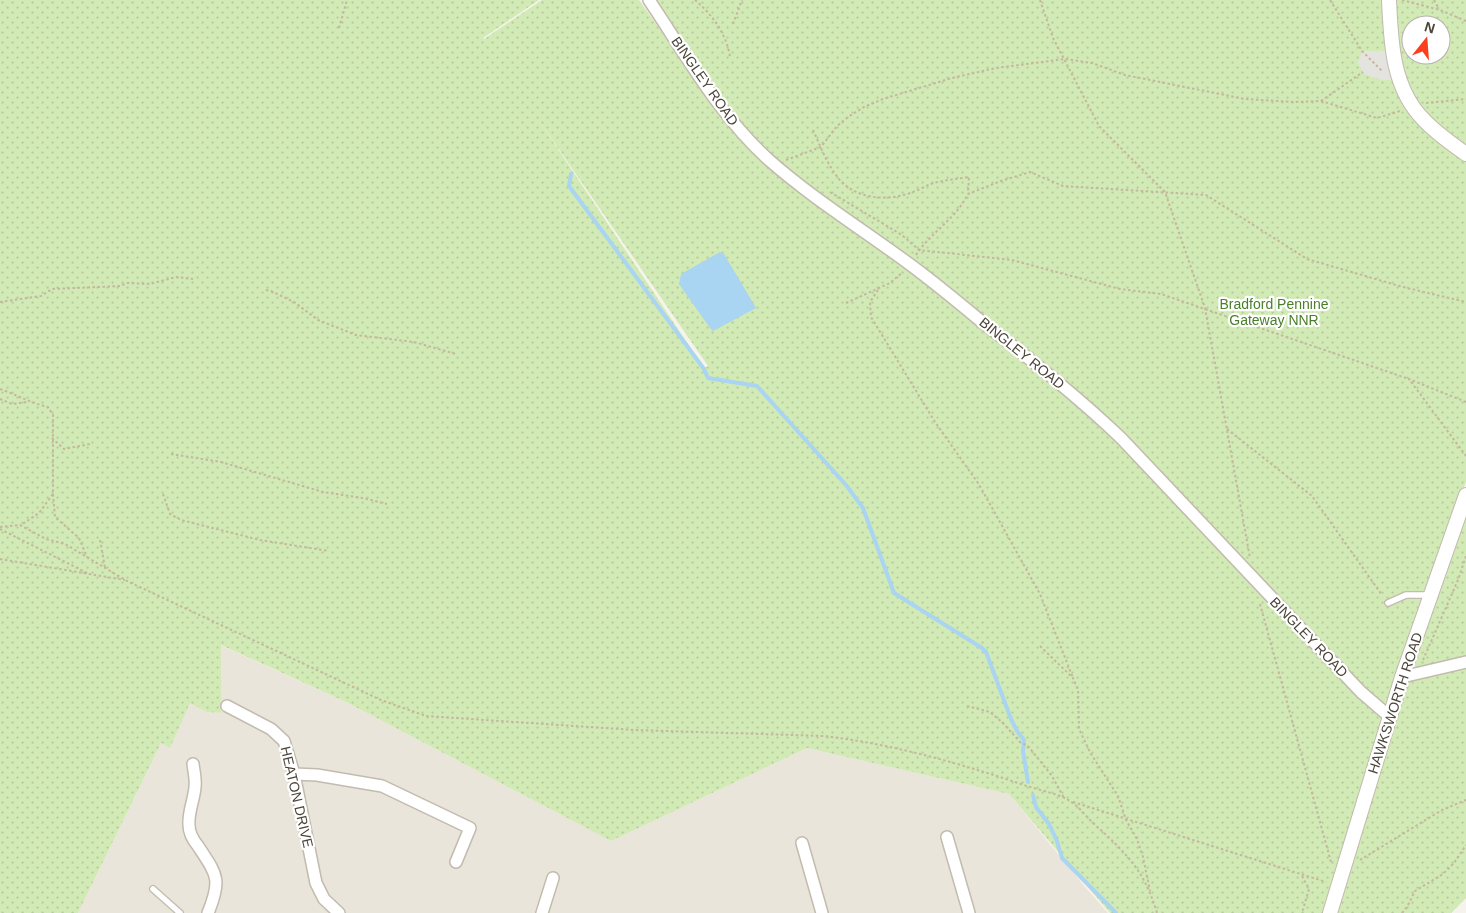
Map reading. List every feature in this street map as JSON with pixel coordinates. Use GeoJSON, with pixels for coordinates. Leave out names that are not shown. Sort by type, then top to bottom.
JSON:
{"type":"FeatureCollection","features":[{"type":"Feature","properties":{"kind":"street","name":"BINGLEY ROAD"},"geometry":{"type":"LineString","coordinates":[[649,0],[723,111],[750,142],[769,160],[801,185],[910,264],[1096,414],[1121,438],[1361,692],[1390,717]]}},
{"type":"Feature","properties":{"kind":"street"},"geometry":{"type":"LineString","coordinates":[[1389,0],[1392,51],[1399,80],[1413,107],[1424,120],[1466,154]]}},
{"type":"Feature","properties":{"kind":"street","name":"HAWKSWORTH ROAD"},"geometry":{"type":"LineString","coordinates":[[1330,913],[1402,677],[1466,495]]}},
{"type":"Feature","properties":{"kind":"street"},"geometry":{"type":"LineString","coordinates":[[1402,677],[1466,662]]}},
{"type":"Feature","properties":{"kind":"street","name":"HEATON DRIVE"},"geometry":{"type":"LineString","coordinates":[[227,706],[271,728],[284,741],[294,774],[316,883],[324,899],[339,913]]}},
{"type":"Feature","properties":{"kind":"street"},"geometry":{"type":"LineString","coordinates":[[193,764],[195,788],[189,817],[190,834],[212,868],[217,883],[215,895],[208,913]]}},
{"type":"Feature","properties":{"kind":"street"},"geometry":{"type":"LineString","coordinates":[[294,774],[317,775],[382,786],[470,828],[456,862]]}},
{"type":"Feature","properties":{"kind":"street"},"geometry":{"type":"LineString","coordinates":[[947,837],[969,913]]}},
{"type":"Feature","properties":{"kind":"street"},"geometry":{"type":"LineString","coordinates":[[802,843],[822,913]]}},
{"type":"Feature","properties":{"kind":"street"},"geometry":{"type":"LineString","coordinates":[[542,913],[553,878]]}},
{"type":"Feature","properties":{"kind":"lane"},"geometry":{"type":"LineString","coordinates":[[1388,603],[1406,595],[1430,595]]}},
{"type":"Feature","properties":{"kind":"lane"},"geometry":{"type":"LineString","coordinates":[[153,889],[180,913]]}},
{"type":"Feature","properties":{"kind":"path"},"geometry":{"type":"LineString","coordinates":[[339,28],[347,0]]}},
{"type":"Feature","properties":{"kind":"path"},"geometry":{"type":"LineString","coordinates":[[695,0],[713,19],[722,32],[730,57]]}},
{"type":"Feature","properties":{"kind":"path"},"geometry":{"type":"LineString","coordinates":[[733,24],[742,0]]}},
{"type":"Feature","properties":{"kind":"path"},"geometry":{"type":"LineString","coordinates":[[1040,0],[1053,38],[1099,126],[1165,192],[1206,308],[1254,579],[1338,886]]}},
{"type":"Feature","properties":{"kind":"path"},"geometry":{"type":"LineString","coordinates":[[1330,0],[1362,51],[1386,75]]}},
{"type":"Feature","properties":{"kind":"path"},"geometry":{"type":"LineString","coordinates":[[1401,0],[1440,10],[1466,21]]}},
{"type":"Feature","properties":{"kind":"path"},"geometry":{"type":"LineString","coordinates":[[1434,0],[1440,10]]}},
{"type":"Feature","properties":{"kind":"path"},"geometry":{"type":"LineString","coordinates":[[785,161],[821,147],[837,126],[848,116],[882,99],[952,78],[996,68],[1065,59],[1092,63],[1125,75],[1162,81],[1222,96],[1270,102],[1321,101],[1377,118],[1413,107]]}},
{"type":"Feature","properties":{"kind":"path"},"geometry":{"type":"LineString","coordinates":[[1321,101],[1363,72]]}},
{"type":"Feature","properties":{"kind":"path"},"geometry":{"type":"LineString","coordinates":[[1430,110],[1423,104],[1466,99]]}},
{"type":"Feature","properties":{"kind":"path"},"geometry":{"type":"LineString","coordinates":[[813,130],[837,178],[855,191],[869,196],[894,198],[914,192],[930,184],[969,177],[968,194],[963,204],[953,217],[919,250],[900,276],[878,289],[846,303]]}},
{"type":"Feature","properties":{"kind":"path"},"geometry":{"type":"LineString","coordinates":[[968,194],[1030,172],[1064,186],[1206,195],[1307,259],[1466,302]]}},
{"type":"Feature","properties":{"kind":"path"},"geometry":{"type":"LineString","coordinates":[[828,191],[902,235],[919,250],[1012,260],[1120,289],[1161,294],[1409,379],[1466,402]]}},
{"type":"Feature","properties":{"kind":"path"},"geometry":{"type":"LineString","coordinates":[[0,302],[41,296],[52,289],[120,286],[127,283],[150,284],[176,277],[193,279]]}},
{"type":"Feature","properties":{"kind":"path"},"geometry":{"type":"LineString","coordinates":[[878,289],[870,302],[870,316],[935,422],[986,496],[1040,594],[1078,690],[1079,729],[1091,754],[1114,787],[1126,820],[1137,839],[1150,894]]}},
{"type":"Feature","properties":{"kind":"path"},"geometry":{"type":"LineString","coordinates":[[266,290],[294,302],[318,320],[356,335],[414,342],[456,354]]}},
{"type":"Feature","properties":{"kind":"path"},"geometry":{"type":"LineString","coordinates":[[1409,379],[1466,456]]}},
{"type":"Feature","properties":{"kind":"path"},"geometry":{"type":"LineString","coordinates":[[0,389],[22,397],[28,402],[48,408],[53,415],[53,494],[55,516],[79,538],[88,558]]}},
{"type":"Feature","properties":{"kind":"path"},"geometry":{"type":"LineString","coordinates":[[0,399],[12,404],[28,402]]}},
{"type":"Feature","properties":{"kind":"path"},"geometry":{"type":"LineString","coordinates":[[1226,428],[1312,496],[1388,603]]}},
{"type":"Feature","properties":{"kind":"path"},"geometry":{"type":"LineString","coordinates":[[52,438],[64,449],[90,444]]}},
{"type":"Feature","properties":{"kind":"path"},"geometry":{"type":"LineString","coordinates":[[171,454],[221,462],[323,492],[387,504]]}},
{"type":"Feature","properties":{"kind":"path"},"geometry":{"type":"LineString","coordinates":[[0,528],[20,525],[39,513],[53,494]]}},
{"type":"Feature","properties":{"kind":"path"},"geometry":{"type":"LineString","coordinates":[[163,494],[170,514],[181,520],[260,540],[329,552]]}},
{"type":"Feature","properties":{"kind":"path"},"geometry":{"type":"LineString","coordinates":[[20,525],[46,539],[65,544],[127,581],[381,700],[426,716],[634,730],[824,736],[849,739],[959,764],[1126,820],[1338,886]]}},
{"type":"Feature","properties":{"kind":"path"},"geometry":{"type":"LineString","coordinates":[[0,528],[91,575]]}},
{"type":"Feature","properties":{"kind":"path"},"geometry":{"type":"LineString","coordinates":[[100,540],[105,568]]}},
{"type":"Feature","properties":{"kind":"path"},"geometry":{"type":"LineString","coordinates":[[1417,674],[1458,580],[1466,556]]}},
{"type":"Feature","properties":{"kind":"path"},"geometry":{"type":"LineString","coordinates":[[0,558],[127,581]]}},
{"type":"Feature","properties":{"kind":"path"},"geometry":{"type":"LineString","coordinates":[[1040,646],[1073,678]]}},
{"type":"Feature","properties":{"kind":"path"},"geometry":{"type":"LineString","coordinates":[[967,706],[990,712],[1020,742],[1028,746],[1052,776],[1064,798]]}},
{"type":"Feature","properties":{"kind":"path"},"geometry":{"type":"LineString","coordinates":[[1343,870],[1442,810],[1466,800]]}},
{"type":"Feature","properties":{"kind":"path"},"geometry":{"type":"LineString","coordinates":[[1071,802],[1127,854],[1136,865],[1157,913]]}},
{"type":"Feature","properties":{"kind":"path"},"geometry":{"type":"LineString","coordinates":[[1402,913],[1415,891],[1444,874],[1466,845]]}},
{"type":"Feature","properties":{"kind":"path"},"geometry":{"type":"LineString","coordinates":[[1301,874],[1309,889],[1302,913]]}},
{"type":"Feature","properties":{"kind":"shaded area"},"geometry":{"type":"Polygon","coordinates":[[[1362,51],[1392,51],[1399,80],[1382,80],[1364,74],[1358,63],[1362,51]]]}},
{"type":"Feature","properties":{"kind":"shaded area"},"geometry":{"type":"Polygon","coordinates":[[[220,645],[348,703],[611,841],[807,748],[1009,794],[1108,913],[78,913],[161,743],[170,748],[190,702],[207,712],[221,713],[220,645]]]}},
{"type":"Feature","properties":{"kind":"green space","name":"Bradford Pennine Gateway NNR"},"geometry":{"type":"Polygon","coordinates":[[[0,0],[539,0],[484,39],[542,0],[639,0],[719,113],[649,0],[1466,0],[1466,482],[1448,529],[1402,677],[1466,663],[1466,898],[1451,913],[1110,913],[1009,794],[807,748],[611,841],[348,703],[221,645],[221,713],[207,712],[190,703],[170,748],[161,743],[78,913],[0,913],[0,0]],[[538,119],[704,368],[708,366],[538,119]]]}},
{"type":"Feature","properties":{"kind":"green space"},"geometry":{"type":"Polygon","coordinates":[[[1466,509],[1466,658],[1421,671],[1416,668],[1413,661],[1466,509]]]}},
{"type":"Feature","properties":{"kind":"water"},"geometry":{"type":"Polygon","coordinates":[[[720,252],[724,254],[756,308],[713,331],[679,284],[681,274],[720,252]]]}},
{"type":"Feature","properties":{"kind":"waterway"},"geometry":{"type":"LineString","coordinates":[[571,174],[569,186],[704,369],[708,378],[757,386],[846,485],[863,508],[894,593],[986,652],[1011,719],[1024,740],[1023,751],[1028,782]]}},
{"type":"Feature","properties":{"kind":"waterway"},"geometry":{"type":"LineString","coordinates":[[1033,795],[1036,807],[1049,824],[1057,841],[1062,858],[1116,913]]}}]}
